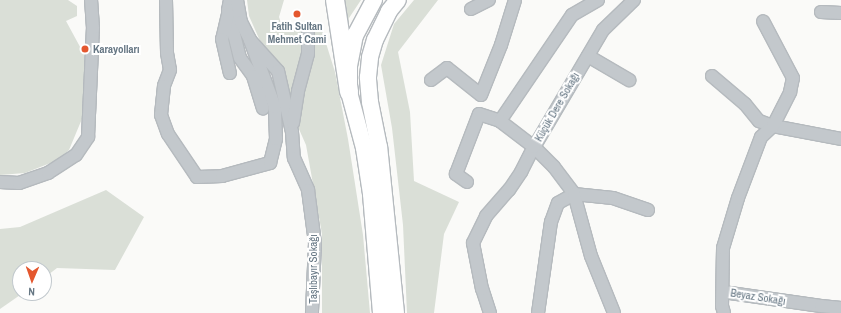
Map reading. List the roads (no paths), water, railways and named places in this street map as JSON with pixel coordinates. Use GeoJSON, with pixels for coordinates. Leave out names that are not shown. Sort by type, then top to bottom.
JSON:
{"type":"FeatureCollection","features":[{"type":"Feature","properties":{"kind":"highway"},"geometry":{"type":"LineString","coordinates":[[335,0],[349,92]]}},
{"type":"Feature","properties":{"kind":"main road"},"geometry":{"type":"LineString","coordinates":[[374,0],[355,35],[349,66],[349,92],[364,148],[371,194],[381,313]]}},
{"type":"Feature","properties":{"kind":"main road"},"geometry":{"type":"LineString","coordinates":[[396,313],[380,147],[370,102],[368,77],[370,57],[374,40],[388,12],[398,0]]}},
{"type":"Feature","properties":{"kind":"street"},"geometry":{"type":"LineString","coordinates":[[0,182],[19,183],[48,173],[76,155],[88,137],[93,28],[91,0]]}},
{"type":"Feature","properties":{"kind":"street"},"geometry":{"type":"LineString","coordinates":[[166,0],[167,53],[170,70],[164,86],[161,115],[168,134],[197,177],[222,176],[270,163],[276,139],[275,107],[250,40]]}},
{"type":"Feature","properties":{"kind":"street","name":"Taşlıbayır Sokağı"},"geometry":{"type":"LineString","coordinates":[[237,0],[241,22],[250,40],[278,71],[292,132],[294,158],[308,190],[315,243],[312,313]]}},
{"type":"Feature","properties":{"kind":"street"},"geometry":{"type":"LineString","coordinates":[[352,47],[349,36],[357,15],[368,0]]}},
{"type":"Feature","properties":{"kind":"street"},"geometry":{"type":"LineString","coordinates":[[471,9],[489,0]]}},
{"type":"Feature","properties":{"kind":"street"},"geometry":{"type":"LineString","coordinates":[[431,80],[447,68],[481,95],[501,45],[515,0]]}},
{"type":"Feature","properties":{"kind":"street"},"geometry":{"type":"LineString","coordinates":[[500,121],[572,15],[598,0]]}},
{"type":"Feature","properties":{"kind":"street","name":"Küçük Dere Sokağı"},"geometry":{"type":"LineString","coordinates":[[574,194],[554,167],[534,147],[603,30],[634,0]]}},
{"type":"Feature","properties":{"kind":"street"},"geometry":{"type":"LineString","coordinates":[[229,5],[222,40],[230,73]]}},
{"type":"Feature","properties":{"kind":"street"},"geometry":{"type":"LineString","coordinates":[[229,5],[240,58],[253,76],[263,108]]}},
{"type":"Feature","properties":{"kind":"street"},"geometry":{"type":"LineString","coordinates":[[821,12],[841,13]]}},
{"type":"Feature","properties":{"kind":"street"},"geometry":{"type":"LineString","coordinates":[[724,313],[722,306],[723,248],[738,198],[761,137],[773,126],[790,92],[793,78],[763,22]]}},
{"type":"Feature","properties":{"kind":"street","name":"Taşlıbayır Sokağı"},"geometry":{"type":"LineString","coordinates":[[292,132],[298,91],[308,54],[308,34]]}},
{"type":"Feature","properties":{"kind":"street"},"geometry":{"type":"LineString","coordinates":[[588,56],[629,80]]}},
{"type":"Feature","properties":{"kind":"street"},"geometry":{"type":"LineString","coordinates":[[712,76],[745,104],[759,121],[773,126],[841,139]]}},
{"type":"Feature","properties":{"kind":"street"},"geometry":{"type":"LineString","coordinates":[[467,182],[456,174],[479,114],[500,121],[534,147],[521,172],[509,190],[486,216],[473,243],[482,289],[490,313]]}},
{"type":"Feature","properties":{"kind":"street"},"geometry":{"type":"LineString","coordinates":[[538,313],[551,222],[558,203],[574,194],[614,198],[648,210]]}},
{"type":"Feature","properties":{"kind":"street"},"geometry":{"type":"LineString","coordinates":[[574,194],[591,256],[611,309]]}},
{"type":"Feature","properties":{"kind":"street","name":"Beyaz Sokağı"},"geometry":{"type":"LineString","coordinates":[[723,292],[841,308]]}},
{"type":"Feature","properties":{"kind":"place","name":"Fatih Sultan Mehmet Cami"},"geometry":{"type":"Point","coordinates":[297,14]}},
{"type":"Feature","properties":{"kind":"place","name":"Karayolları"},"geometry":{"type":"Point","coordinates":[85,49]}}]}
